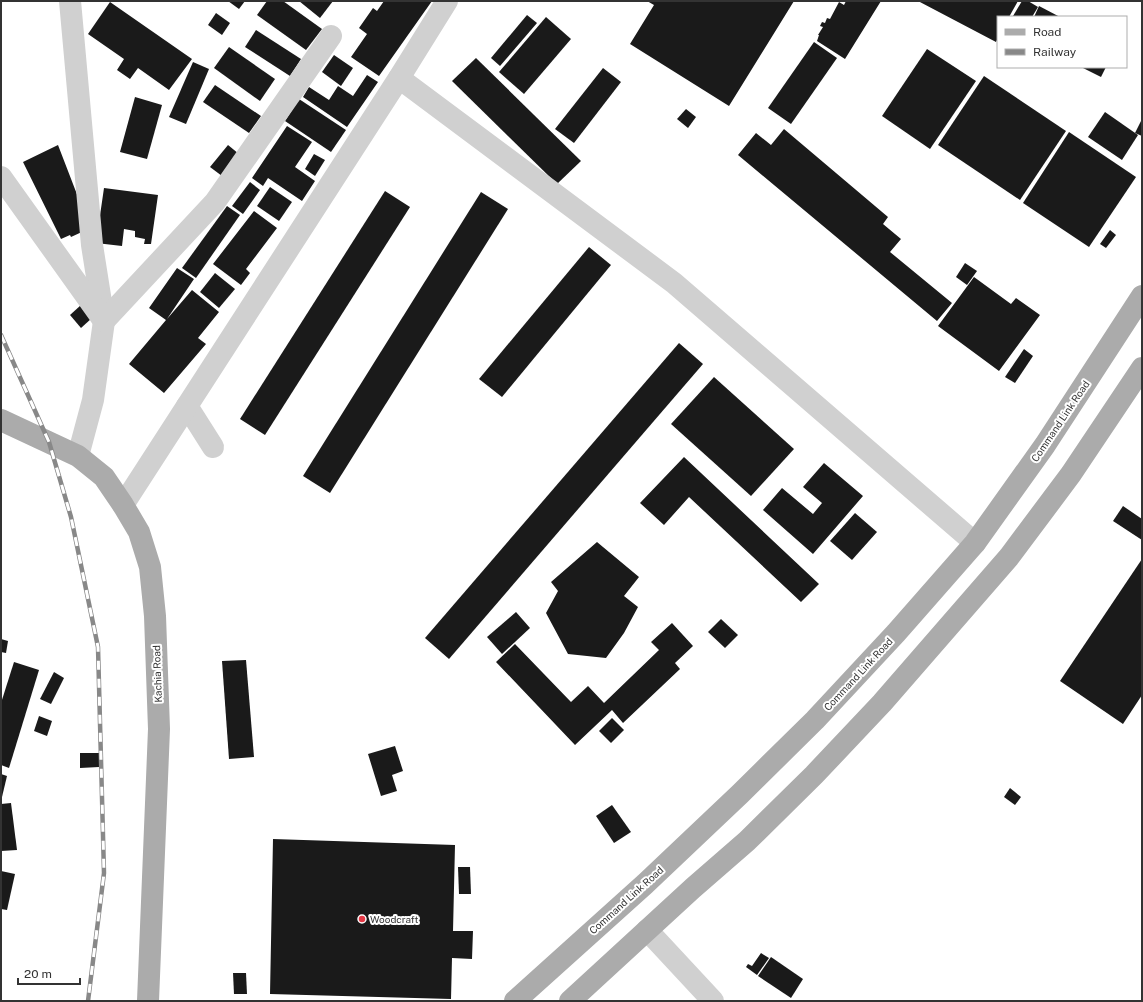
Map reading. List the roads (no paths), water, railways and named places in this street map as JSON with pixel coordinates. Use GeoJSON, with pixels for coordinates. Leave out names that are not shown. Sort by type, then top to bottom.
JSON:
{"type":"FeatureCollection","features":[{"type":"Feature","properties":{"kind":"main road","name":"Command Link Road"},"geometry":{"type":"LineString","coordinates":[[515,1001],[651,878],[740,794],[815,720],[896,633],[974,543],[1045,445],[1142,296]]}},
{"type":"Feature","properties":{"kind":"main road"},"geometry":{"type":"LineString","coordinates":[[570,1001],[747,841],[814,775],[887,697],[1009,557],[1071,474],[1142,368]]}},
{"type":"Feature","properties":{"kind":"main road","name":"Kachia Road"},"geometry":{"type":"LineString","coordinates":[[1,420],[78,456],[104,477],[140,532],[150,568],[156,616],[159,729],[148,1001]]}},
{"type":"Feature","properties":{"kind":"street"},"geometry":{"type":"LineString","coordinates":[[70,1],[92,245],[104,321],[93,400],[78,456]]}},
{"type":"Feature","properties":{"kind":"street"},"geometry":{"type":"LineString","coordinates":[[123,505],[399,78],[447,1]]}},
{"type":"Feature","properties":{"kind":"street"},"geometry":{"type":"LineString","coordinates":[[104,321],[216,202],[331,36]]}},
{"type":"Feature","properties":{"kind":"street"},"geometry":{"type":"LineString","coordinates":[[399,78],[674,283],[974,543]]}},
{"type":"Feature","properties":{"kind":"street"},"geometry":{"type":"LineString","coordinates":[[1,177],[104,321]]}},
{"type":"Feature","properties":{"kind":"street"},"geometry":{"type":"LineString","coordinates":[[187,406],[213,447]]}},
{"type":"Feature","properties":{"kind":"street"},"geometry":{"type":"LineString","coordinates":[[647,930],[713,1001]]}},
{"type":"Feature","properties":{"kind":"railway"},"geometry":{"type":"LineString","coordinates":[[1,335],[49,442],[71,517],[98,647],[104,873],[88,1001]]}},
{"type":"Feature","properties":{"kind":"place","name":"Woodcraft"},"geometry":{"type":"Point","coordinates":[362,919]}}]}
